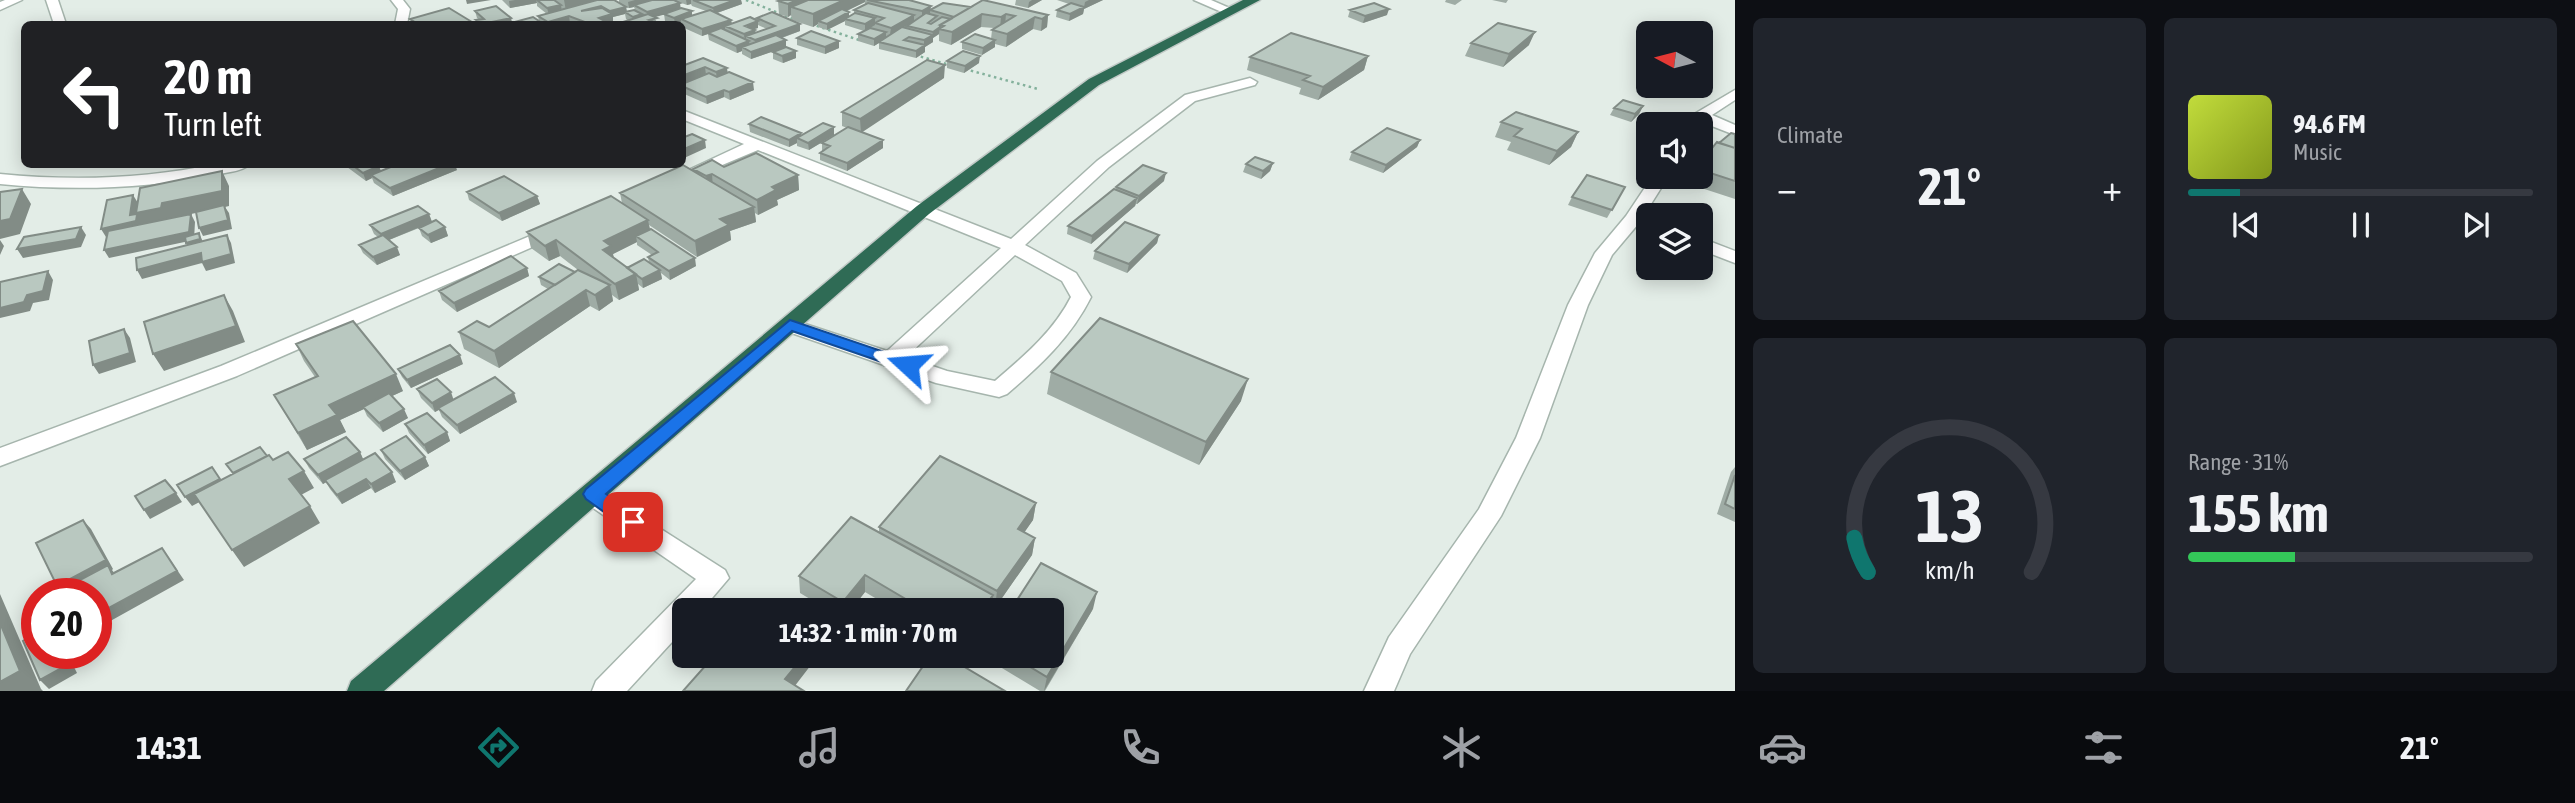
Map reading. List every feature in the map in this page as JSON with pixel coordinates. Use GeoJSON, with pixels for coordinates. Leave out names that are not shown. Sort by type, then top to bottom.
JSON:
{"type":"FeatureCollection","features":[{"type":"Feature","properties":{"kind":"highway"},"geometry":{"type":"LineString","coordinates":[[362,691],[923,210],[1094,82],[1228,10],[1254,0]]}},
{"type":"Feature","properties":{"kind":"street"},"geometry":{"type":"LineString","coordinates":[[0,6],[16,0]]}},
{"type":"Feature","properties":{"kind":"street"},"geometry":{"type":"LineString","coordinates":[[52,0],[59,21]]}},
{"type":"Feature","properties":{"kind":"street"},"geometry":{"type":"LineString","coordinates":[[1200,0],[1228,10]]}},
{"type":"Feature","properties":{"kind":"street"},"geometry":{"type":"LineString","coordinates":[[402,1],[404,9],[402,21]]}},
{"type":"Feature","properties":{"kind":"street"},"geometry":{"type":"LineString","coordinates":[[891,359],[1103,164],[1190,98],[1250,82]]}},
{"type":"Feature","properties":{"kind":"street"},"geometry":{"type":"LineString","coordinates":[[1709,112],[1735,94]]}},
{"type":"Feature","properties":{"kind":"street"},"geometry":{"type":"LineString","coordinates":[[686,116],[1013,246],[1069,277],[1081,297],[1076,308],[1033,360],[999,389],[944,378],[790,325]]}},
{"type":"Feature","properties":{"kind":"street"},"geometry":{"type":"LineString","coordinates":[[1713,124],[1735,130]]}},
{"type":"Feature","properties":{"kind":"street"},"geometry":{"type":"LineString","coordinates":[[671,182],[759,144]]}},
{"type":"Feature","properties":{"kind":"street"},"geometry":{"type":"LineString","coordinates":[[0,179],[103,182],[196,175],[225,168]]}},
{"type":"Feature","properties":{"kind":"street"},"geometry":{"type":"LineString","coordinates":[[0,457],[229,371],[570,225]]}},
{"type":"Feature","properties":{"kind":"street"},"geometry":{"type":"LineString","coordinates":[[1379,691],[1399,646],[1444,584],[1488,516],[1528,438],[1578,304],[1604,253],[1636,226]]}},
{"type":"Feature","properties":{"kind":"street"},"geometry":{"type":"LineString","coordinates":[[1713,249],[1735,257]]}},
{"type":"Feature","properties":{"kind":"street"},"geometry":{"type":"LineString","coordinates":[[592,494],[715,578],[607,691]]}},
{"type":"Feature","properties":{"kind":"path"},"geometry":{"type":"LineString","coordinates":[[746,0],[786,17],[863,41]]}},
{"type":"Feature","properties":{"kind":"path"},"geometry":{"type":"LineString","coordinates":[[902,52],[1072,99]]}},
{"type":"Feature","properties":{"kind":"building"},"geometry":{"type":"Polygon","coordinates":[[[537,0],[554,0],[561,5],[547,8],[537,0]]]}},
{"type":"Feature","properties":{"kind":"building"},"geometry":{"type":"Polygon","coordinates":[[[597,0],[614,0],[626,7],[610,11],[601,6],[581,11],[602,8],[612,14],[599,18],[605,21],[582,21],[569,16],[546,21],[538,16],[597,0]]]}},
{"type":"Feature","properties":{"kind":"building"},"geometry":{"type":"Polygon","coordinates":[[[652,0],[674,0],[680,3],[647,12],[634,5],[652,0]]]}},
{"type":"Feature","properties":{"kind":"building"},"geometry":{"type":"Polygon","coordinates":[[[693,0],[735,0],[713,8],[693,0]]]}},
{"type":"Feature","properties":{"kind":"building"},"geometry":{"type":"Polygon","coordinates":[[[797,0],[788,4],[778,1],[797,0]]]}},
{"type":"Feature","properties":{"kind":"building"},"geometry":{"type":"Polygon","coordinates":[[[808,0],[844,0],[813,14],[791,7],[808,0]]]}},
{"type":"Feature","properties":{"kind":"building"},"geometry":{"type":"Polygon","coordinates":[[[867,0],[909,0],[931,6],[922,11],[867,0]]]}},
{"type":"Feature","properties":{"kind":"building"},"geometry":{"type":"Polygon","coordinates":[[[983,0],[1048,15],[1042,19],[1035,17],[1007,34],[992,30],[1015,16],[1006,14],[1001,17],[982,14],[952,32],[939,29],[944,26],[940,25],[983,0]]]}},
{"type":"Feature","properties":{"kind":"building"},"geometry":{"type":"Polygon","coordinates":[[[868,3],[914,15],[891,28],[875,23],[884,18],[854,10],[868,3]]]}},
{"type":"Feature","properties":{"kind":"building"},"geometry":{"type":"Polygon","coordinates":[[[943,3],[971,7],[954,17],[930,10],[943,3]]]}},
{"type":"Feature","properties":{"kind":"building"},"geometry":{"type":"Polygon","coordinates":[[[1071,3],[1084,7],[1070,14],[1057,10],[1071,3]]]}},
{"type":"Feature","properties":{"kind":"building"},"geometry":{"type":"Polygon","coordinates":[[[1374,3],[1389,9],[1365,16],[1350,10],[1374,3]]]}},
{"type":"Feature","properties":{"kind":"building"},"geometry":{"type":"Polygon","coordinates":[[[496,6],[511,18],[478,21],[484,19],[475,11],[496,6]]]}},
{"type":"Feature","properties":{"kind":"building"},"geometry":{"type":"Polygon","coordinates":[[[449,8],[470,21],[413,21],[410,19],[449,8]]]}},
{"type":"Feature","properties":{"kind":"building"},"geometry":{"type":"Polygon","coordinates":[[[681,8],[692,11],[674,18],[664,14],[681,8]]]}},
{"type":"Feature","properties":{"kind":"building"},"geometry":{"type":"Polygon","coordinates":[[[842,9],[849,12],[827,24],[818,21],[842,9]]]}},
{"type":"Feature","properties":{"kind":"building"},"geometry":{"type":"Polygon","coordinates":[[[634,10],[642,14],[633,17],[625,12],[634,10]]]}},
{"type":"Feature","properties":{"kind":"building"},"geometry":{"type":"Polygon","coordinates":[[[710,10],[731,20],[702,29],[681,19],[710,10]]]}},
{"type":"Feature","properties":{"kind":"building"},"geometry":{"type":"Polygon","coordinates":[[[772,12],[800,24],[755,40],[746,36],[775,26],[757,18],[772,12]]]}},
{"type":"Feature","properties":{"kind":"building"},"geometry":{"type":"Polygon","coordinates":[[[855,13],[875,18],[865,24],[845,19],[855,13]]]}},
{"type":"Feature","properties":{"kind":"building"},"geometry":{"type":"Polygon","coordinates":[[[926,13],[937,16],[928,23],[931,24],[942,17],[951,19],[933,32],[907,26],[926,13]]]}},
{"type":"Feature","properties":{"kind":"building"},"geometry":{"type":"Polygon","coordinates":[[[648,14],[657,18],[649,20],[651,21],[626,21],[648,14]]]}},
{"type":"Feature","properties":{"kind":"building"},"geometry":{"type":"Polygon","coordinates":[[[533,17],[539,21],[518,21],[533,17]]]}},
{"type":"Feature","properties":{"kind":"building"},"geometry":{"type":"Polygon","coordinates":[[[750,17],[758,21],[745,26],[755,30],[744,34],[725,26],[750,17]]]}},
{"type":"Feature","properties":{"kind":"building"},"geometry":{"type":"Polygon","coordinates":[[[1498,23],[1535,32],[1509,54],[1471,43],[1498,23]]]}},
{"type":"Feature","properties":{"kind":"building"},"geometry":{"type":"Polygon","coordinates":[[[902,27],[933,35],[924,40],[909,37],[904,40],[925,45],[916,51],[879,42],[902,27]]]}},
{"type":"Feature","properties":{"kind":"building"},"geometry":{"type":"Polygon","coordinates":[[[721,28],[749,41],[736,46],[708,33],[721,28]]]}},
{"type":"Feature","properties":{"kind":"building"},"geometry":{"type":"Polygon","coordinates":[[[870,28],[886,32],[874,39],[858,34],[870,28]]]}},
{"type":"Feature","properties":{"kind":"building"},"geometry":{"type":"Polygon","coordinates":[[[811,31],[839,41],[825,47],[797,38],[811,31]]]}},
{"type":"Feature","properties":{"kind":"building"},"geometry":{"type":"Polygon","coordinates":[[[1291,33],[1368,56],[1323,87],[1303,80],[1310,76],[1250,57],[1291,33]]]}},
{"type":"Feature","properties":{"kind":"building"},"geometry":{"type":"Polygon","coordinates":[[[975,34],[995,40],[983,48],[962,42],[975,34]]]}},
{"type":"Feature","properties":{"kind":"building"},"geometry":{"type":"Polygon","coordinates":[[[776,35],[786,40],[751,52],[742,47],[776,35]]]}},
{"type":"Feature","properties":{"kind":"building"},"geometry":{"type":"Polygon","coordinates":[[[786,47],[796,51],[782,56],[773,52],[786,47]]]}},
{"type":"Feature","properties":{"kind":"building"},"geometry":{"type":"Polygon","coordinates":[[[963,51],[980,56],[965,66],[947,61],[963,51]]]}},
{"type":"Feature","properties":{"kind":"building"},"geometry":{"type":"Polygon","coordinates":[[[703,58],[727,68],[716,72],[705,67],[686,74],[686,64],[703,58]]]}},
{"type":"Feature","properties":{"kind":"building"},"geometry":{"type":"Polygon","coordinates":[[[927,60],[945,65],[860,119],[842,112],[927,60]]]}},
{"type":"Feature","properties":{"kind":"building"},"geometry":{"type":"Polygon","coordinates":[[[729,72],[753,82],[729,92],[724,90],[706,97],[686,88],[686,82],[709,73],[717,77],[729,72]]]}},
{"type":"Feature","properties":{"kind":"building"},"geometry":{"type":"Polygon","coordinates":[[[1623,100],[1643,106],[1635,114],[1614,108],[1623,100]]]}},
{"type":"Feature","properties":{"kind":"building"},"geometry":{"type":"Polygon","coordinates":[[[1516,112],[1578,132],[1557,151],[1514,136],[1522,129],[1501,122],[1516,112]]]}},
{"type":"Feature","properties":{"kind":"building"},"geometry":{"type":"Polygon","coordinates":[[[761,117],[801,133],[789,140],[749,124],[761,117]]]}},
{"type":"Feature","properties":{"kind":"building"},"geometry":{"type":"Polygon","coordinates":[[[823,123],[834,127],[808,143],[797,138],[823,123]]]}},
{"type":"Feature","properties":{"kind":"building"},"geometry":{"type":"Polygon","coordinates":[[[848,127],[883,140],[847,163],[820,153],[830,146],[822,143],[848,127]]]}},
{"type":"Feature","properties":{"kind":"building"},"geometry":{"type":"Polygon","coordinates":[[[1387,128],[1420,140],[1386,165],[1352,152],[1387,128]]]}},
{"type":"Feature","properties":{"kind":"building"},"geometry":{"type":"Polygon","coordinates":[[[1731,133],[1735,134],[1735,148],[1719,143],[1731,133]]]}},
{"type":"Feature","properties":{"kind":"building"},"geometry":{"type":"Polygon","coordinates":[[[692,134],[705,140],[686,148],[686,136],[692,134]]]}},
{"type":"Feature","properties":{"kind":"building"},"geometry":{"type":"Polygon","coordinates":[[[1717,142],[1735,148],[1735,181],[1713,174],[1713,147],[1717,142]]]}},
{"type":"Feature","properties":{"kind":"building"},"geometry":{"type":"Polygon","coordinates":[[[756,153],[798,175],[772,187],[776,190],[757,200],[712,174],[706,176],[693,169],[712,160],[724,167],[756,153]]]}},
{"type":"Feature","properties":{"kind":"building"},"geometry":{"type":"Polygon","coordinates":[[[1255,157],[1273,163],[1263,171],[1246,164],[1255,157]]]}},
{"type":"Feature","properties":{"kind":"building"},"geometry":{"type":"Polygon","coordinates":[[[1143,165],[1166,173],[1139,196],[1116,187],[1143,165]]]}},
{"type":"Feature","properties":{"kind":"building"},"geometry":{"type":"Polygon","coordinates":[[[686,167],[754,207],[720,219],[729,225],[695,241],[620,193],[676,168],[686,167]]]}},
{"type":"Feature","properties":{"kind":"building"},"geometry":{"type":"Polygon","coordinates":[[[356,168],[374,168],[363,173],[356,168]]]}},
{"type":"Feature","properties":{"kind":"building"},"geometry":{"type":"Polygon","coordinates":[[[388,168],[439,168],[390,188],[371,175],[388,168]]]}},
{"type":"Feature","properties":{"kind":"building"},"geometry":{"type":"Polygon","coordinates":[[[222,171],[222,191],[162,203],[161,208],[136,213],[140,188],[222,171]]]}},
{"type":"Feature","properties":{"kind":"building"},"geometry":{"type":"Polygon","coordinates":[[[1587,175],[1625,187],[1612,210],[1572,197],[1587,175]]]}},
{"type":"Feature","properties":{"kind":"building"},"geometry":{"type":"Polygon","coordinates":[[[504,176],[537,196],[499,213],[467,192],[504,176]]]}},
{"type":"Feature","properties":{"kind":"building"},"geometry":{"type":"Polygon","coordinates":[[[22,189],[10,219],[0,221],[0,192],[22,189]]]}},
{"type":"Feature","properties":{"kind":"building"},"geometry":{"type":"Polygon","coordinates":[[[1114,189],[1137,198],[1092,236],[1068,226],[1114,189]]]}},
{"type":"Feature","properties":{"kind":"building"},"geometry":{"type":"Polygon","coordinates":[[[133,195],[130,215],[137,215],[136,221],[101,229],[107,200],[133,195]]]}},
{"type":"Feature","properties":{"kind":"building"},"geometry":{"type":"Polygon","coordinates":[[[611,196],[648,220],[604,241],[611,246],[603,250],[636,274],[615,284],[556,240],[545,246],[527,232],[611,196]]]}},
{"type":"Feature","properties":{"kind":"building"},"geometry":{"type":"Polygon","coordinates":[[[224,205],[228,220],[199,228],[196,212],[224,205]]]}},
{"type":"Feature","properties":{"kind":"building"},"geometry":{"type":"Polygon","coordinates":[[[418,206],[429,214],[381,234],[370,225],[418,206]]]}},
{"type":"Feature","properties":{"kind":"building"},"geometry":{"type":"Polygon","coordinates":[[[191,214],[189,232],[104,250],[108,231],[191,214]]]}},
{"type":"Feature","properties":{"kind":"building"},"geometry":{"type":"Polygon","coordinates":[[[436,220],[445,227],[428,235],[419,228],[436,220]]]}},
{"type":"Feature","properties":{"kind":"building"},"geometry":{"type":"Polygon","coordinates":[[[1125,222],[1159,235],[1129,264],[1095,251],[1125,222]]]}},
{"type":"Feature","properties":{"kind":"building"},"geometry":{"type":"Polygon","coordinates":[[[81,227],[76,239],[17,249],[24,237],[81,227]]]}},
{"type":"Feature","properties":{"kind":"building"},"geometry":{"type":"Polygon","coordinates":[[[651,229],[695,258],[669,271],[648,257],[658,252],[636,236],[651,229]]]}},
{"type":"Feature","properties":{"kind":"building"},"geometry":{"type":"Polygon","coordinates":[[[199,233],[200,239],[186,243],[185,237],[199,233]]]}},
{"type":"Feature","properties":{"kind":"building"},"geometry":{"type":"Polygon","coordinates":[[[227,235],[231,254],[202,262],[201,253],[137,270],[136,258],[227,235]]]}},
{"type":"Feature","properties":{"kind":"building"},"geometry":{"type":"Polygon","coordinates":[[[383,235],[397,247],[373,257],[359,245],[383,235]]]}},
{"type":"Feature","properties":{"kind":"building"},"geometry":{"type":"Polygon","coordinates":[[[511,256],[527,268],[454,303],[439,291],[511,256]]]}},
{"type":"Feature","properties":{"kind":"building"},"geometry":{"type":"Polygon","coordinates":[[[644,259],[660,270],[642,279],[627,268],[644,259]]]}},
{"type":"Feature","properties":{"kind":"building"},"geometry":{"type":"Polygon","coordinates":[[[559,264],[575,272],[555,285],[539,277],[559,264]]]}},
{"type":"Feature","properties":{"kind":"building"},"geometry":{"type":"Polygon","coordinates":[[[578,270],[610,285],[595,295],[586,290],[494,351],[459,332],[477,321],[489,327],[578,270]]]}},
{"type":"Feature","properties":{"kind":"building"},"geometry":{"type":"Polygon","coordinates":[[[48,271],[43,291],[27,295],[24,302],[0,308],[0,282],[48,271]]]}},
{"type":"Feature","properties":{"kind":"building"},"geometry":{"type":"Polygon","coordinates":[[[224,295],[236,326],[153,354],[144,322],[224,295]]]}},
{"type":"Feature","properties":{"kind":"building"},"geometry":{"type":"Polygon","coordinates":[[[1100,318],[1248,379],[1206,442],[1051,372],[1100,318]]]}},
{"type":"Feature","properties":{"kind":"building"},"geometry":{"type":"Polygon","coordinates":[[[353,321],[396,374],[329,405],[337,415],[298,433],[274,395],[318,376],[296,344],[353,321]]]}},
{"type":"Feature","properties":{"kind":"building"},"geometry":{"type":"Polygon","coordinates":[[[124,329],[130,353],[93,365],[89,341],[124,329]]]}},
{"type":"Feature","properties":{"kind":"building"},"geometry":{"type":"Polygon","coordinates":[[[450,345],[460,355],[407,380],[398,369],[450,345]]]}},
{"type":"Feature","properties":{"kind":"building"},"geometry":{"type":"Polygon","coordinates":[[[495,377],[514,393],[457,425],[438,408],[495,377]]]}},
{"type":"Feature","properties":{"kind":"building"},"geometry":{"type":"Polygon","coordinates":[[[437,379],[451,392],[432,403],[417,389],[437,379]]]}},
{"type":"Feature","properties":{"kind":"building"},"geometry":{"type":"Polygon","coordinates":[[[389,393],[404,409],[379,423],[363,407],[389,393]]]}},
{"type":"Feature","properties":{"kind":"building"},"geometry":{"type":"Polygon","coordinates":[[[427,413],[447,432],[424,445],[405,424],[427,413]]]}},
{"type":"Feature","properties":{"kind":"building"},"geometry":{"type":"Polygon","coordinates":[[[406,436],[425,457],[400,471],[381,450],[406,436]]]}},
{"type":"Feature","properties":{"kind":"building"},"geometry":{"type":"Polygon","coordinates":[[[346,437],[360,452],[318,475],[304,459],[346,437]]]}},
{"type":"Feature","properties":{"kind":"building"},"geometry":{"type":"Polygon","coordinates":[[[260,447],[267,456],[233,473],[226,464],[260,447]]]}},
{"type":"Feature","properties":{"kind":"building"},"geometry":{"type":"Polygon","coordinates":[[[288,452],[304,471],[289,479],[310,506],[232,550],[194,494],[269,455],[273,460],[288,452]]]}},
{"type":"Feature","properties":{"kind":"building"},"geometry":{"type":"Polygon","coordinates":[[[375,453],[392,472],[371,484],[366,479],[337,495],[325,480],[375,453]]]}},
{"type":"Feature","properties":{"kind":"building"},"geometry":{"type":"Polygon","coordinates":[[[940,456],[1036,503],[1018,529],[1035,538],[997,591],[879,527],[940,456]]]}},
{"type":"Feature","properties":{"kind":"building"},"geometry":{"type":"Polygon","coordinates":[[[212,467],[220,479],[185,497],[177,485],[212,467]]]}},
{"type":"Feature","properties":{"kind":"building"},"geometry":{"type":"Polygon","coordinates":[[[1735,475],[1735,509],[1725,504],[1735,475]]]}},
{"type":"Feature","properties":{"kind":"building"},"geometry":{"type":"Polygon","coordinates":[[[165,480],[176,493],[144,510],[135,496],[165,480]]]}},
{"type":"Feature","properties":{"kind":"building"},"geometry":{"type":"Polygon","coordinates":[[[851,517],[993,595],[991,598],[904,598],[865,575],[846,598],[836,598],[799,576],[851,517]]]}},
{"type":"Feature","properties":{"kind":"building"},"geometry":{"type":"Polygon","coordinates":[[[83,520],[106,560],[72,578],[53,578],[36,543],[83,520]]]}},
{"type":"Feature","properties":{"kind":"building"},"geometry":{"type":"Polygon","coordinates":[[[162,548],[177,571],[112,606],[112,578],[84,578],[108,565],[112,574],[162,548]]]}},
{"type":"Feature","properties":{"kind":"building"},"geometry":{"type":"Polygon","coordinates":[[[1041,563],[1097,592],[1064,648],[1064,598],[1018,598],[1041,563]]]}},
{"type":"Feature","properties":{"kind":"building"},"geometry":{"type":"Polygon","coordinates":[[[0,623],[20,671],[0,682],[0,623]]]}},
{"type":"Feature","properties":{"kind":"building"},"geometry":{"type":"Polygon","coordinates":[[[703,668],[794,668],[785,679],[804,691],[683,691],[703,668]]]}},
{"type":"Feature","properties":{"kind":"building"},"geometry":{"type":"Polygon","coordinates":[[[922,668],[966,668],[1005,691],[906,691],[922,668]]]}},
{"type":"Feature","properties":{"kind":"building"},"geometry":{"type":"Polygon","coordinates":[[[1032,668],[1052,668],[1047,677],[1032,668]]]}},
{"type":"Feature","properties":{"kind":"building"},"geometry":{"type":"Polygon","coordinates":[[[35,669],[60,669],[40,680],[35,669]]]}},
{"type":"Feature","properties":{"kind":"route"},"geometry":{"type":"LineString","coordinates":[[633,522],[592,494],[790,325],[908,365]]}}]}
